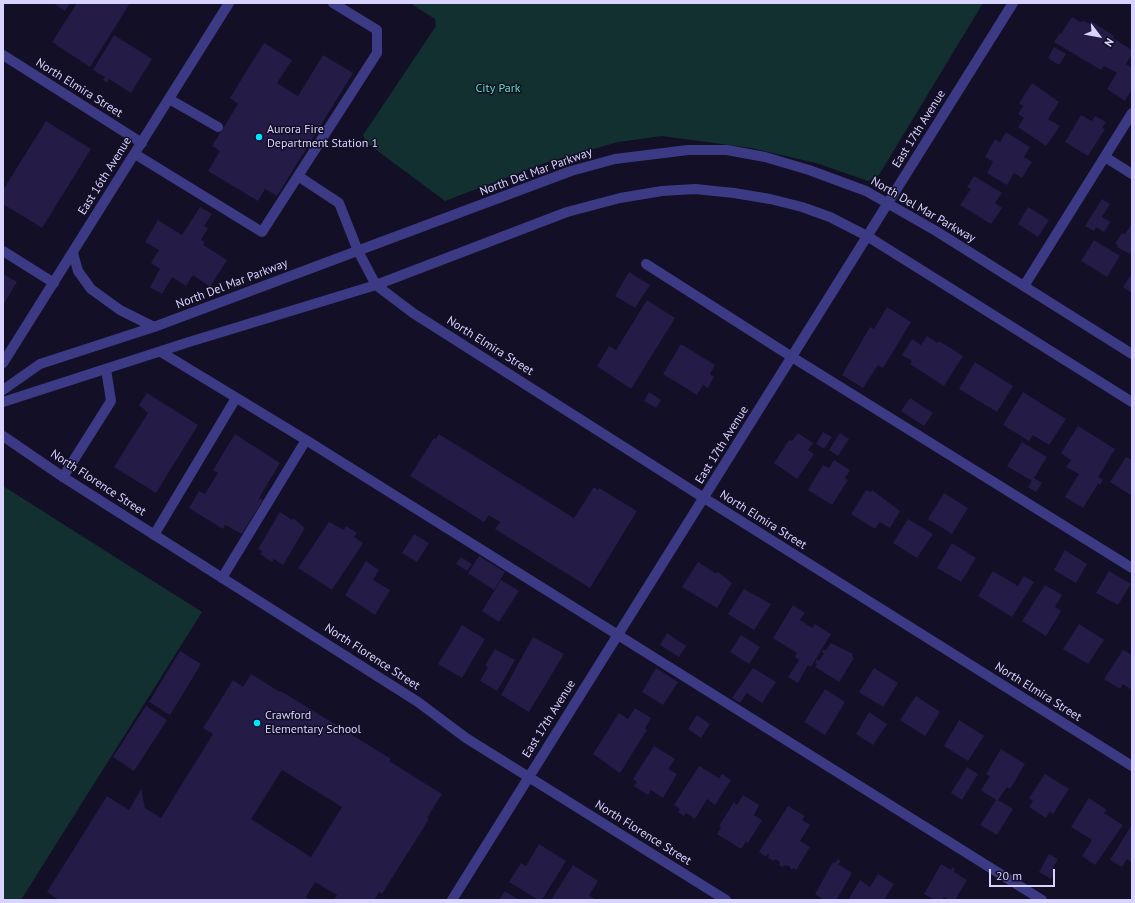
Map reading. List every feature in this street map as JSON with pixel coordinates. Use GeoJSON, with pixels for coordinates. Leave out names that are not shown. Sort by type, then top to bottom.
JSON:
{"type":"FeatureCollection","features":[{"type":"Feature","properties":{"kind":"street","name":"East 16th Avenue"},"geometry":{"type":"LineString","coordinates":[[3,363],[73,254],[229,3]]}},
{"type":"Feature","properties":{"kind":"street"},"geometry":{"type":"LineString","coordinates":[[135,154],[262,232],[377,53],[377,30],[334,3]]}},
{"type":"Feature","properties":{"kind":"street","name":"East 17th Avenue"},"geometry":{"type":"LineString","coordinates":[[452,900],[528,776],[704,498],[1013,3]]}},
{"type":"Feature","properties":{"kind":"street","name":"North Elmira Street"},"geometry":{"type":"LineString","coordinates":[[3,56],[142,143]]}},
{"type":"Feature","properties":{"kind":"street"},"geometry":{"type":"LineString","coordinates":[[169,99],[218,127]]}},
{"type":"Feature","properties":{"kind":"street"},"geometry":{"type":"LineString","coordinates":[[1024,286],[1132,113]]}},
{"type":"Feature","properties":{"kind":"street","name":"North Del Mar Parkway"},"geometry":{"type":"LineString","coordinates":[[3,390],[40,364],[154,327],[571,171],[615,159],[688,150],[726,150],[765,157],[816,172],[866,191],[1024,286],[1132,354]]}},
{"type":"Feature","properties":{"kind":"street"},"geometry":{"type":"LineString","coordinates":[[1105,157],[1132,174]]}},
{"type":"Feature","properties":{"kind":"street","name":"North Elmira Street"},"geometry":{"type":"LineString","coordinates":[[298,176],[339,204],[358,251],[376,285],[413,313],[704,498],[1132,766]]}},
{"type":"Feature","properties":{"kind":"street"},"geometry":{"type":"LineString","coordinates":[[3,402],[376,285],[567,212],[620,198],[662,191],[695,189],[770,199],[830,217],[867,236],[1132,402]]}},
{"type":"Feature","properties":{"kind":"street"},"geometry":{"type":"LineString","coordinates":[[3,251],[54,283]]}},
{"type":"Feature","properties":{"kind":"street"},"geometry":{"type":"LineString","coordinates":[[73,254],[78,271],[91,289],[120,310],[154,327]]}},
{"type":"Feature","properties":{"kind":"street"},"geometry":{"type":"LineString","coordinates":[[646,264],[792,357],[1132,568]]}},
{"type":"Feature","properties":{"kind":"street"},"geometry":{"type":"LineString","coordinates":[[161,352],[306,440],[1042,900]]}},
{"type":"Feature","properties":{"kind":"street"},"geometry":{"type":"LineString","coordinates":[[63,477],[111,400],[106,369]]}},
{"type":"Feature","properties":{"kind":"street"},"geometry":{"type":"LineString","coordinates":[[154,535],[236,398]]}},
{"type":"Feature","properties":{"kind":"street","name":"North Florence Street"},"geometry":{"type":"LineString","coordinates":[[3,436],[63,477],[418,702],[466,738],[726,900]]}},
{"type":"Feature","properties":{"kind":"street"},"geometry":{"type":"LineString","coordinates":[[222,578],[306,440]]}},
{"type":"Feature","properties":{"kind":"green space","name":"City Park"},"geometry":{"type":"Polygon","coordinates":[[[410,3],[983,3],[879,175],[868,181],[816,163],[751,148],[662,136],[618,142],[545,163],[445,201],[367,143],[363,135],[436,26],[435,19],[410,3]]]}},
{"type":"Feature","properties":{"kind":"green space"},"geometry":{"type":"Polygon","coordinates":[[[3,486],[202,612],[21,900],[3,900],[3,486]]]}},
{"type":"Feature","properties":{"kind":"building"},"geometry":{"type":"Polygon","coordinates":[[[53,3],[70,3],[65,11],[53,3]]]}},
{"type":"Feature","properties":{"kind":"building"},"geometry":{"type":"Polygon","coordinates":[[[77,3],[130,3],[90,67],[52,42],[77,3]]]}},
{"type":"Feature","properties":{"kind":"building"},"geometry":{"type":"Polygon","coordinates":[[[1072,17],[1080,22],[1084,21],[1090,24],[1091,21],[1132,50],[1132,54],[1126,64],[1132,68],[1132,89],[1125,101],[1107,89],[1117,73],[1104,66],[1101,70],[1054,42],[1072,17]]]}},
{"type":"Feature","properties":{"kind":"building"},"geometry":{"type":"Polygon","coordinates":[[[114,35],[152,59],[131,93],[109,79],[107,83],[103,80],[105,77],[93,70],[114,35]]]}},
{"type":"Feature","properties":{"kind":"building"},"geometry":{"type":"Polygon","coordinates":[[[264,43],[292,60],[277,83],[298,96],[323,55],[353,73],[277,196],[265,189],[258,201],[208,171],[220,151],[212,146],[238,104],[230,98],[264,43]]]}},
{"type":"Feature","properties":{"kind":"building"},"geometry":{"type":"Polygon","coordinates":[[[1054,47],[1066,54],[1059,65],[1048,58],[1054,47]]]}},
{"type":"Feature","properties":{"kind":"building"},"geometry":{"type":"Polygon","coordinates":[[[1032,83],[1059,102],[1048,119],[1060,126],[1046,146],[1018,127],[1024,118],[1018,114],[1023,106],[1019,103],[1032,83]]]}},
{"type":"Feature","properties":{"kind":"building"},"geometry":{"type":"Polygon","coordinates":[[[1081,115],[1092,121],[1095,116],[1106,122],[1102,128],[1105,129],[1088,156],[1065,142],[1081,115]]]}},
{"type":"Feature","properties":{"kind":"building"},"geometry":{"type":"Polygon","coordinates":[[[46,121],[91,149],[42,228],[3,204],[3,190],[46,121]]]}},
{"type":"Feature","properties":{"kind":"building"},"geometry":{"type":"Polygon","coordinates":[[[1006,132],[1030,147],[1024,157],[1032,162],[1022,178],[1014,173],[1007,185],[987,173],[993,162],[985,157],[995,139],[1000,142],[1006,132]]]}},
{"type":"Feature","properties":{"kind":"building"},"geometry":{"type":"Polygon","coordinates":[[[974,176],[1002,193],[995,203],[1002,208],[991,224],[960,205],[971,189],[967,187],[974,176]]]}},
{"type":"Feature","properties":{"kind":"building"},"geometry":{"type":"Polygon","coordinates":[[[1102,199],[1110,204],[1102,217],[1110,222],[1104,232],[1096,227],[1094,231],[1085,226],[1102,199]]]}},
{"type":"Feature","properties":{"kind":"building"},"geometry":{"type":"Polygon","coordinates":[[[200,207],[212,214],[204,226],[208,228],[201,240],[205,242],[203,245],[227,260],[210,287],[193,275],[186,286],[172,277],[162,294],[150,287],[160,269],[151,263],[159,250],[145,242],[158,220],[182,235],[200,207]]]}},
{"type":"Feature","properties":{"kind":"building"},"geometry":{"type":"Polygon","coordinates":[[[1028,207],[1049,220],[1038,237],[1018,224],[1028,207]]]}},
{"type":"Feature","properties":{"kind":"building"},"geometry":{"type":"Polygon","coordinates":[[[1131,225],[1132,250],[1130,254],[1117,247],[1118,245],[1115,244],[1122,233],[1125,234],[1131,225]]]}},
{"type":"Feature","properties":{"kind":"building"},"geometry":{"type":"Polygon","coordinates":[[[1094,240],[1120,256],[1107,277],[1081,261],[1094,240]]]}},
{"type":"Feature","properties":{"kind":"building"},"geometry":{"type":"Polygon","coordinates":[[[629,272],[650,285],[635,308],[615,296],[629,272]]]}},
{"type":"Feature","properties":{"kind":"building"},"geometry":{"type":"Polygon","coordinates":[[[1132,273],[1132,293],[1123,287],[1132,273]]]}},
{"type":"Feature","properties":{"kind":"building"},"geometry":{"type":"Polygon","coordinates":[[[3,274],[17,282],[3,305],[3,274]]]}},
{"type":"Feature","properties":{"kind":"building"},"geometry":{"type":"Polygon","coordinates":[[[647,300],[675,318],[631,389],[597,366],[609,346],[616,350],[647,300]]]}},
{"type":"Feature","properties":{"kind":"building"},"geometry":{"type":"Polygon","coordinates":[[[887,307],[911,322],[883,368],[878,365],[863,388],[842,375],[870,327],[874,329],[887,307]]]}},
{"type":"Feature","properties":{"kind":"building"},"geometry":{"type":"Polygon","coordinates":[[[927,336],[937,343],[939,341],[963,356],[944,386],[910,364],[912,361],[902,355],[912,339],[921,345],[927,336]]]}},
{"type":"Feature","properties":{"kind":"building"},"geometry":{"type":"Polygon","coordinates":[[[681,344],[715,365],[710,374],[714,377],[708,388],[703,385],[697,395],[663,374],[681,344]]]}},
{"type":"Feature","properties":{"kind":"building"},"geometry":{"type":"Polygon","coordinates":[[[975,362],[1013,386],[997,412],[959,389],[975,362]]]}},
{"type":"Feature","properties":{"kind":"building"},"geometry":{"type":"Polygon","coordinates":[[[649,392],[661,400],[656,408],[644,401],[649,392]]]}},
{"type":"Feature","properties":{"kind":"building"},"geometry":{"type":"Polygon","coordinates":[[[1023,392],[1066,419],[1049,445],[1033,435],[1029,441],[1003,425],[1023,392]]]}},
{"type":"Feature","properties":{"kind":"building"},"geometry":{"type":"Polygon","coordinates":[[[147,393],[198,425],[156,493],[114,467],[148,413],[139,405],[147,393]]]}},
{"type":"Feature","properties":{"kind":"building"},"geometry":{"type":"Polygon","coordinates":[[[910,398],[933,413],[924,426],[901,411],[910,398]]]}},
{"type":"Feature","properties":{"kind":"building"},"geometry":{"type":"Polygon","coordinates":[[[1078,426],[1115,449],[1098,477],[1103,480],[1100,485],[1098,484],[1083,508],[1065,497],[1079,474],[1066,467],[1071,460],[1061,453],[1078,426]]]}},
{"type":"Feature","properties":{"kind":"building"},"geometry":{"type":"Polygon","coordinates":[[[823,432],[832,437],[824,449],[816,444],[823,432]]]}},
{"type":"Feature","properties":{"kind":"building"},"geometry":{"type":"Polygon","coordinates":[[[798,433],[813,443],[808,450],[814,454],[797,479],[774,463],[789,440],[792,441],[798,433]]]}},
{"type":"Feature","properties":{"kind":"building"},"geometry":{"type":"Polygon","coordinates":[[[840,433],[849,439],[838,456],[829,450],[840,433]]]}},
{"type":"Feature","properties":{"kind":"building"},"geometry":{"type":"Polygon","coordinates":[[[235,434],[280,463],[259,498],[263,500],[242,534],[225,525],[223,529],[189,508],[199,491],[205,494],[218,473],[213,470],[235,434]]]}},
{"type":"Feature","properties":{"kind":"building"},"geometry":{"type":"Polygon","coordinates":[[[439,434],[574,518],[594,487],[598,490],[599,488],[637,511],[590,588],[495,529],[500,522],[489,515],[484,522],[410,476],[434,438],[436,439],[439,434]]]}},
{"type":"Feature","properties":{"kind":"building"},"geometry":{"type":"Polygon","coordinates":[[[1022,442],[1047,457],[1034,478],[1042,483],[1036,492],[1028,487],[1032,481],[1007,466],[1022,442]]]}},
{"type":"Feature","properties":{"kind":"building"},"geometry":{"type":"Polygon","coordinates":[[[1126,457],[1132,460],[1132,496],[1110,482],[1126,457]]]}},
{"type":"Feature","properties":{"kind":"building"},"geometry":{"type":"Polygon","coordinates":[[[834,460],[850,470],[845,478],[848,480],[832,505],[808,490],[823,465],[829,468],[834,460]]]}},
{"type":"Feature","properties":{"kind":"building"},"geometry":{"type":"Polygon","coordinates":[[[866,490],[871,492],[872,490],[900,511],[890,528],[880,522],[875,529],[851,514],[866,490]]]}},
{"type":"Feature","properties":{"kind":"building"},"geometry":{"type":"Polygon","coordinates":[[[944,493],[968,508],[952,534],[928,519],[944,493]]]}},
{"type":"Feature","properties":{"kind":"building"},"geometry":{"type":"Polygon","coordinates":[[[280,512],[292,520],[293,518],[305,528],[283,565],[274,559],[272,562],[260,554],[262,551],[258,549],[280,512]]]}},
{"type":"Feature","properties":{"kind":"building"},"geometry":{"type":"Polygon","coordinates":[[[908,519],[933,534],[917,558],[893,543],[908,519]]]}},
{"type":"Feature","properties":{"kind":"building"},"geometry":{"type":"Polygon","coordinates":[[[329,522],[344,530],[346,526],[357,533],[354,537],[363,543],[332,590],[298,568],[329,522]]]}},
{"type":"Feature","properties":{"kind":"building"},"geometry":{"type":"Polygon","coordinates":[[[414,534],[429,543],[417,562],[402,553],[414,534]]]}},
{"type":"Feature","properties":{"kind":"building"},"geometry":{"type":"Polygon","coordinates":[[[952,543],[976,558],[961,582],[937,568],[952,543]]]}},
{"type":"Feature","properties":{"kind":"building"},"geometry":{"type":"Polygon","coordinates":[[[1065,550],[1087,564],[1076,583],[1054,570],[1065,550]]]}},
{"type":"Feature","properties":{"kind":"building"},"geometry":{"type":"Polygon","coordinates":[[[479,556],[505,572],[494,590],[468,573],[479,556]]]}},
{"type":"Feature","properties":{"kind":"building"},"geometry":{"type":"Polygon","coordinates":[[[461,557],[472,564],[467,571],[456,564],[461,557]]]}},
{"type":"Feature","properties":{"kind":"building"},"geometry":{"type":"Polygon","coordinates":[[[366,561],[379,570],[373,580],[390,590],[375,615],[345,595],[366,561]]]}},
{"type":"Feature","properties":{"kind":"building"},"geometry":{"type":"Polygon","coordinates":[[[698,562],[715,573],[718,572],[732,583],[717,608],[682,587],[698,562]]]}},
{"type":"Feature","properties":{"kind":"building"},"geometry":{"type":"Polygon","coordinates":[[[993,571],[1018,586],[1024,576],[1034,582],[1012,617],[978,596],[993,571]]]}},
{"type":"Feature","properties":{"kind":"building"},"geometry":{"type":"Polygon","coordinates":[[[1109,571],[1131,584],[1118,605],[1096,593],[1109,571]]]}},
{"type":"Feature","properties":{"kind":"building"},"geometry":{"type":"Polygon","coordinates":[[[501,580],[519,591],[499,622],[482,611],[501,580]]]}},
{"type":"Feature","properties":{"kind":"building"},"geometry":{"type":"Polygon","coordinates":[[[1045,585],[1062,595],[1055,607],[1061,611],[1046,636],[1022,621],[1045,585]]]}},
{"type":"Feature","properties":{"kind":"building"},"geometry":{"type":"Polygon","coordinates":[[[744,589],[771,604],[754,630],[728,614],[744,589]]]}},
{"type":"Feature","properties":{"kind":"building"},"geometry":{"type":"Polygon","coordinates":[[[793,605],[805,613],[800,620],[812,628],[815,624],[831,634],[811,667],[808,665],[798,683],[788,677],[799,660],[795,657],[797,653],[773,638],[793,605]]]}},
{"type":"Feature","properties":{"kind":"building"},"geometry":{"type":"Polygon","coordinates":[[[1079,624],[1104,640],[1088,664],[1063,649],[1079,624]]]}},
{"type":"Feature","properties":{"kind":"building"},"geometry":{"type":"Polygon","coordinates":[[[462,625],[485,639],[462,678],[438,664],[462,625]]]}},
{"type":"Feature","properties":{"kind":"building"},"geometry":{"type":"Polygon","coordinates":[[[667,633],[686,646],[679,657],[660,645],[667,633]]]}},
{"type":"Feature","properties":{"kind":"building"},"geometry":{"type":"Polygon","coordinates":[[[741,635],[760,647],[749,664],[730,652],[741,635]]]}},
{"type":"Feature","properties":{"kind":"building"},"geometry":{"type":"Polygon","coordinates":[[[533,637],[564,654],[529,712],[501,695],[533,637]]]}},
{"type":"Feature","properties":{"kind":"building"},"geometry":{"type":"Polygon","coordinates":[[[831,643],[853,654],[852,656],[854,658],[839,682],[815,667],[817,664],[815,663],[817,659],[819,661],[824,653],[821,652],[824,649],[826,650],[831,643]]]}},
{"type":"Feature","properties":{"kind":"building"},"geometry":{"type":"Polygon","coordinates":[[[495,649],[515,660],[497,691],[480,681],[488,667],[485,666],[495,649]]]}},
{"type":"Feature","properties":{"kind":"building"},"geometry":{"type":"Polygon","coordinates":[[[1123,650],[1132,655],[1132,690],[1123,684],[1120,689],[1104,679],[1123,650]]]}},
{"type":"Feature","properties":{"kind":"building"},"geometry":{"type":"Polygon","coordinates":[[[180,651],[201,664],[170,715],[149,702],[180,651]]]}},
{"type":"Feature","properties":{"kind":"building"},"geometry":{"type":"Polygon","coordinates":[[[656,668],[678,682],[663,705],[642,692],[656,668]]]}},
{"type":"Feature","properties":{"kind":"building"},"geometry":{"type":"Polygon","coordinates":[[[753,668],[776,682],[762,703],[747,693],[740,703],[732,698],[753,668]]]}},
{"type":"Feature","properties":{"kind":"building"},"geometry":{"type":"Polygon","coordinates":[[[874,668],[898,683],[883,707],[859,692],[874,668]]]}},
{"type":"Feature","properties":{"kind":"building"},"geometry":{"type":"Polygon","coordinates":[[[251,674],[391,759],[389,761],[442,794],[427,818],[429,819],[382,894],[379,892],[374,900],[334,900],[337,895],[315,882],[306,897],[310,900],[59,900],[47,892],[107,796],[129,810],[141,789],[145,808],[161,818],[213,734],[203,728],[233,680],[243,687],[251,674]],[[282,770],[251,819],[311,857],[342,807],[282,770]]]}},
{"type":"Feature","properties":{"kind":"building"},"geometry":{"type":"Polygon","coordinates":[[[825,689],[845,702],[825,735],[804,722],[825,689]]]}},
{"type":"Feature","properties":{"kind":"building"},"geometry":{"type":"Polygon","coordinates":[[[916,696],[940,712],[925,736],[900,720],[916,696]]]}},
{"type":"Feature","properties":{"kind":"building"},"geometry":{"type":"Polygon","coordinates":[[[146,706],[167,720],[134,771],[113,757],[146,706]]]}},
{"type":"Feature","properties":{"kind":"building"},"geometry":{"type":"Polygon","coordinates":[[[635,708],[651,718],[645,729],[647,730],[620,773],[593,754],[619,713],[628,719],[635,708]]]}},
{"type":"Feature","properties":{"kind":"building"},"geometry":{"type":"Polygon","coordinates":[[[869,712],[887,724],[873,745],[856,734],[869,712]]]}},
{"type":"Feature","properties":{"kind":"building"},"geometry":{"type":"Polygon","coordinates":[[[697,715],[710,724],[701,738],[688,729],[697,715]]]}},
{"type":"Feature","properties":{"kind":"building"},"geometry":{"type":"Polygon","coordinates":[[[959,720],[984,736],[968,761],[944,746],[959,720]]]}},
{"type":"Feature","properties":{"kind":"building"},"geometry":{"type":"Polygon","coordinates":[[[654,746],[675,759],[668,769],[677,774],[663,798],[651,790],[648,795],[634,786],[637,782],[633,779],[654,746]]]}},
{"type":"Feature","properties":{"kind":"building"},"geometry":{"type":"Polygon","coordinates":[[[1001,749],[1025,764],[1010,789],[1007,787],[998,800],[1013,809],[997,835],[980,825],[996,800],[981,790],[990,776],[986,774],[1001,749]]]}},
{"type":"Feature","properties":{"kind":"building"},"geometry":{"type":"Polygon","coordinates":[[[699,766],[719,778],[722,774],[731,780],[715,805],[707,799],[695,819],[686,813],[684,816],[678,812],[680,809],[674,805],[699,766]]]}},
{"type":"Feature","properties":{"kind":"building"},"geometry":{"type":"Polygon","coordinates":[[[967,767],[978,774],[962,800],[951,793],[967,767]]]}},
{"type":"Feature","properties":{"kind":"building"},"geometry":{"type":"Polygon","coordinates":[[[1045,774],[1069,789],[1053,814],[1050,811],[1046,818],[1029,807],[1033,801],[1029,798],[1045,774]]]}},
{"type":"Feature","properties":{"kind":"building"},"geometry":{"type":"Polygon","coordinates":[[[743,795],[759,805],[754,815],[762,820],[748,843],[746,842],[741,849],[717,834],[721,827],[719,826],[734,802],[737,805],[743,795]]]}},
{"type":"Feature","properties":{"kind":"building"},"geometry":{"type":"Polygon","coordinates":[[[1089,798],[1107,810],[1104,813],[1123,825],[1095,865],[1082,856],[1092,840],[1071,827],[1089,798]]]}},
{"type":"Feature","properties":{"kind":"building"},"geometry":{"type":"Polygon","coordinates":[[[788,806],[805,816],[802,820],[810,825],[800,841],[810,847],[796,870],[793,868],[792,870],[788,865],[784,865],[783,867],[779,865],[780,862],[775,859],[774,861],[768,858],[769,855],[767,854],[766,857],[759,852],[788,806]]]}},
{"type":"Feature","properties":{"kind":"building"},"geometry":{"type":"Polygon","coordinates":[[[1131,826],[1132,863],[1127,859],[1122,867],[1110,860],[1131,826]]]}},
{"type":"Feature","properties":{"kind":"building"},"geometry":{"type":"Polygon","coordinates":[[[539,844],[566,861],[542,900],[538,900],[509,882],[521,863],[526,866],[539,844]]]}},
{"type":"Feature","properties":{"kind":"building"},"geometry":{"type":"Polygon","coordinates":[[[1049,854],[1058,859],[1053,868],[1056,870],[1051,879],[1039,872],[1049,854]]]}},
{"type":"Feature","properties":{"kind":"building"},"geometry":{"type":"Polygon","coordinates":[[[838,859],[841,861],[838,864],[852,873],[837,899],[824,900],[815,894],[833,862],[835,863],[838,859]]]}},
{"type":"Feature","properties":{"kind":"building"},"geometry":{"type":"Polygon","coordinates":[[[941,864],[951,870],[952,867],[955,869],[954,872],[967,880],[955,900],[949,900],[944,897],[942,900],[935,900],[924,894],[941,864]]]}},
{"type":"Feature","properties":{"kind":"building"},"geometry":{"type":"Polygon","coordinates":[[[573,865],[598,881],[589,895],[596,900],[551,900],[573,865]]]}},
{"type":"Feature","properties":{"kind":"building"},"geometry":{"type":"Polygon","coordinates":[[[878,874],[894,884],[884,900],[848,900],[860,880],[870,887],[878,874]]]}},
{"type":"Feature","properties":{"kind":"building"},"geometry":{"type":"Polygon","coordinates":[[[505,891],[519,900],[499,900],[505,891]]]}},
{"type":"Feature","properties":{"kind":"place","name":"Aurora Fire Department Station 1"},"geometry":{"type":"Point","coordinates":[259,137]}},
{"type":"Feature","properties":{"kind":"place","name":"Crawford Elementary School"},"geometry":{"type":"Point","coordinates":[257,723]}}]}
